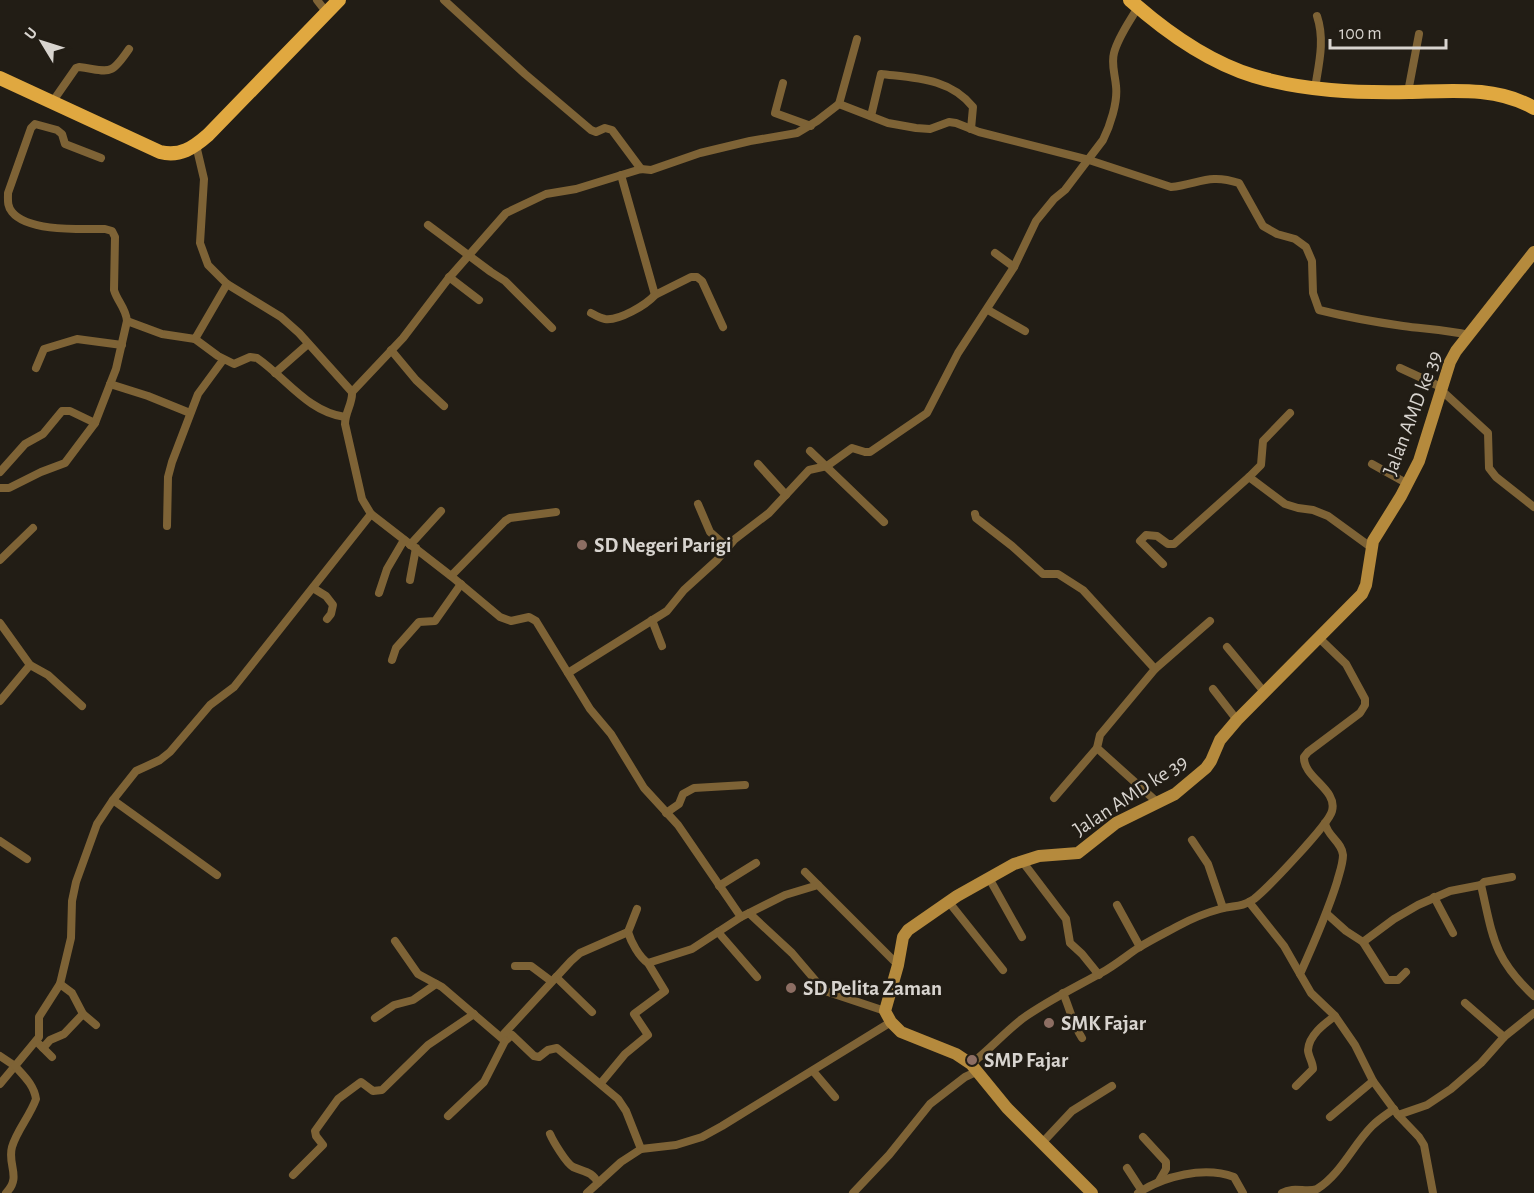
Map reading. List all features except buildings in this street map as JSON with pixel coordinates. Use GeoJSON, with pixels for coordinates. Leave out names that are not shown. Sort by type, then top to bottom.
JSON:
{"type":"FeatureCollection","features":[{"type":"Feature","properties":{"kind":"main road"},"geometry":{"type":"LineString","coordinates":[[0,78],[160,152],[170,155],[179,153],[196,145],[259,84],[339,0]]}},
{"type":"Feature","properties":{"kind":"main road"},"geometry":{"type":"LineString","coordinates":[[1134,4],[1177,37],[1232,68],[1268,80],[1315,88],[1365,92],[1490,92],[1510,96],[1534,108]]}},
{"type":"Feature","properties":{"kind":"street"},"geometry":{"type":"LineString","coordinates":[[317,0],[327,13]]}},
{"type":"Feature","properties":{"kind":"street"},"geometry":{"type":"LineString","coordinates":[[444,0],[591,130],[598,131],[605,128],[614,131],[641,169]]}},
{"type":"Feature","properties":{"kind":"street"},"geometry":{"type":"LineString","coordinates":[[568,673],[671,608],[684,590],[717,560],[738,536],[769,513],[808,470],[826,466],[852,448],[870,452],[906,426],[923,417],[930,409],[958,353],[1014,267],[1039,216],[1065,190],[1108,132],[1117,87],[1112,63],[1114,52],[1134,4]]}},
{"type":"Feature","properties":{"kind":"street"},"geometry":{"type":"LineString","coordinates":[[1315,88],[1322,30],[1317,16]]}},
{"type":"Feature","properties":{"kind":"street"},"geometry":{"type":"LineString","coordinates":[[1408,92],[1419,34]]}},
{"type":"Feature","properties":{"kind":"street"},"geometry":{"type":"LineString","coordinates":[[352,392],[402,338],[449,277],[506,213],[546,194],[576,189],[641,169],[651,170],[700,153],[750,141],[796,134],[811,126],[839,104],[857,39]]}},
{"type":"Feature","properties":{"kind":"street"},"geometry":{"type":"LineString","coordinates":[[53,101],[76,68],[109,70],[117,67],[129,49]]}},
{"type":"Feature","properties":{"kind":"street"},"geometry":{"type":"LineString","coordinates":[[871,116],[881,74],[913,78],[936,81],[952,88],[967,100],[973,107],[971,129]]}},
{"type":"Feature","properties":{"kind":"street"},"geometry":{"type":"LineString","coordinates":[[783,83],[775,113],[811,126]]}},
{"type":"Feature","properties":{"kind":"street"},"geometry":{"type":"LineString","coordinates":[[839,104],[888,123],[916,128],[930,129],[952,122],[1089,160],[1172,187],[1184,186],[1203,179],[1224,178],[1239,183],[1263,226],[1277,234],[1295,239],[1306,247],[1312,261],[1312,293],[1319,310],[1368,320],[1469,335]]}},
{"type":"Feature","properties":{"kind":"street"},"geometry":{"type":"LineString","coordinates":[[0,488],[9,488],[41,472],[65,464],[95,423],[123,345],[127,321],[125,311],[114,290],[115,237],[112,231],[54,229],[35,224],[16,216],[8,204],[8,194],[35,124],[57,130],[62,135],[65,144],[101,158]]}},
{"type":"Feature","properties":{"kind":"street"},"geometry":{"type":"LineString","coordinates":[[196,145],[204,179],[199,240],[208,265],[227,284],[281,316],[352,392],[352,401],[345,417],[362,499],[371,514],[500,617],[511,621],[529,617],[536,621],[590,709],[611,734],[644,788],[678,825],[718,886],[745,915],[792,953],[821,987],[888,1017],[901,1032],[956,1054],[975,1067],[1007,1108],[1092,1193]]}},
{"type":"Feature","properties":{"kind":"street"},"geometry":{"type":"LineString","coordinates":[[621,175],[655,295]]}},
{"type":"Feature","properties":{"kind":"street"},"geometry":{"type":"LineString","coordinates":[[428,225],[505,281],[552,328]]}},
{"type":"Feature","properties":{"kind":"street","name":"Jalan AMD ke 39"},"geometry":{"type":"LineString","coordinates":[[888,1017],[905,933],[948,901],[989,878],[1022,861],[1039,856],[1078,853],[1116,823],[1183,789],[1206,768],[1220,740],[1237,720],[1362,594],[1378,531],[1408,484],[1423,450],[1429,422],[1450,362],[1534,252]]}},
{"type":"Feature","properties":{"kind":"street"},"geometry":{"type":"LineString","coordinates":[[995,253],[1014,267]]}},
{"type":"Feature","properties":{"kind":"street"},"geometry":{"type":"LineString","coordinates":[[449,277],[479,300]]}},
{"type":"Feature","properties":{"kind":"street"},"geometry":{"type":"LineString","coordinates":[[591,313],[609,319],[635,310],[655,295],[691,277],[702,281],[723,327]]}},
{"type":"Feature","properties":{"kind":"street"},"geometry":{"type":"LineString","coordinates":[[195,339],[227,284]]}},
{"type":"Feature","properties":{"kind":"street"},"geometry":{"type":"LineString","coordinates":[[988,310],[1025,331]]}},
{"type":"Feature","properties":{"kind":"street"},"geometry":{"type":"LineString","coordinates":[[127,321],[162,334],[195,339],[223,360],[234,364],[253,357],[314,406],[328,414],[345,417]]}},
{"type":"Feature","properties":{"kind":"street"},"geometry":{"type":"LineString","coordinates":[[36,368],[44,349],[66,341],[77,339],[123,345]]}},
{"type":"Feature","properties":{"kind":"street"},"geometry":{"type":"LineString","coordinates":[[275,373],[308,344]]}},
{"type":"Feature","properties":{"kind":"street"},"geometry":{"type":"LineString","coordinates":[[391,350],[416,380],[444,406]]}},
{"type":"Feature","properties":{"kind":"street"},"geometry":{"type":"LineString","coordinates":[[167,526],[168,477],[190,413],[207,380],[223,360]]}},
{"type":"Feature","properties":{"kind":"street"},"geometry":{"type":"LineString","coordinates":[[1400,368],[1441,388],[1488,433],[1487,463],[1491,472],[1534,507]]}},
{"type":"Feature","properties":{"kind":"street"},"geometry":{"type":"LineString","coordinates":[[110,384],[190,413]]}},
{"type":"Feature","properties":{"kind":"street"},"geometry":{"type":"LineString","coordinates":[[0,472],[23,446],[43,434],[62,411],[70,411],[95,423]]}},
{"type":"Feature","properties":{"kind":"street"},"geometry":{"type":"LineString","coordinates":[[1163,564],[1140,541],[1146,535],[1155,535],[1168,544],[1174,544],[1261,465],[1263,441],[1290,413]]}},
{"type":"Feature","properties":{"kind":"street"},"geometry":{"type":"LineString","coordinates":[[810,451],[884,522]]}},
{"type":"Feature","properties":{"kind":"street"},"geometry":{"type":"LineString","coordinates":[[758,464],[786,495]]}},
{"type":"Feature","properties":{"kind":"street"},"geometry":{"type":"LineString","coordinates":[[1372,464],[1408,484]]}},
{"type":"Feature","properties":{"kind":"street"},"geometry":{"type":"LineString","coordinates":[[1249,477],[1285,504],[1328,516],[1372,548]]}},
{"type":"Feature","properties":{"kind":"street"},"geometry":{"type":"LineString","coordinates":[[698,504],[710,532],[728,547]]}},
{"type":"Feature","properties":{"kind":"street"},"geometry":{"type":"LineString","coordinates":[[379,593],[387,569],[441,511]]}},
{"type":"Feature","properties":{"kind":"street"},"geometry":{"type":"LineString","coordinates":[[451,576],[505,521],[510,518],[556,512]]}},
{"type":"Feature","properties":{"kind":"street"},"geometry":{"type":"LineString","coordinates":[[0,1084],[36,1041],[40,1034],[39,1017],[60,984],[71,938],[72,901],[76,882],[93,834],[113,800],[136,771],[160,760],[170,752],[210,705],[234,687],[371,514]]}},
{"type":"Feature","properties":{"kind":"street"},"geometry":{"type":"LineString","coordinates":[[975,514],[976,518],[1009,543],[1043,574],[1049,576],[1058,574],[1083,590],[1155,669]]}},
{"type":"Feature","properties":{"kind":"street"},"geometry":{"type":"LineString","coordinates":[[0,560],[33,528]]}},
{"type":"Feature","properties":{"kind":"street"},"geometry":{"type":"LineString","coordinates":[[410,544],[410,580]]}},
{"type":"Feature","properties":{"kind":"street"},"geometry":{"type":"LineString","coordinates":[[392,660],[396,648],[419,622],[435,621],[461,584]]}},
{"type":"Feature","properties":{"kind":"street"},"geometry":{"type":"LineString","coordinates":[[313,588],[327,596],[333,605],[327,619]]}},
{"type":"Feature","properties":{"kind":"street"},"geometry":{"type":"LineString","coordinates":[[652,620],[662,645]]}},
{"type":"Feature","properties":{"kind":"street"},"geometry":{"type":"LineString","coordinates":[[1054,798],[1097,748],[1100,735],[1155,669],[1210,621]]}},
{"type":"Feature","properties":{"kind":"street"},"geometry":{"type":"LineString","coordinates":[[0,623],[30,665],[48,675],[82,706]]}},
{"type":"Feature","properties":{"kind":"street"},"geometry":{"type":"LineString","coordinates":[[853,1193],[889,1155],[930,1104],[965,1077],[1005,1032],[1063,993],[1099,975],[1140,947],[1192,919],[1249,902],[1274,881],[1325,823],[1332,811],[1332,800],[1306,767],[1304,757],[1360,713],[1365,705],[1365,699],[1346,664],[1319,638]]}},
{"type":"Feature","properties":{"kind":"street"},"geometry":{"type":"LineString","coordinates":[[1227,647],[1265,693]]}},
{"type":"Feature","properties":{"kind":"street"},"geometry":{"type":"LineString","coordinates":[[0,701],[30,665]]}},
{"type":"Feature","properties":{"kind":"street"},"geometry":{"type":"LineString","coordinates":[[1213,689],[1237,720]]}},
{"type":"Feature","properties":{"kind":"street"},"geometry":{"type":"LineString","coordinates":[[1097,748],[1157,802]]}},
{"type":"Feature","properties":{"kind":"street"},"geometry":{"type":"LineString","coordinates":[[666,813],[680,803],[685,793],[694,788],[744,785]]}},
{"type":"Feature","properties":{"kind":"street"},"geometry":{"type":"LineString","coordinates":[[113,800],[217,875]]}},
{"type":"Feature","properties":{"kind":"street"},"geometry":{"type":"LineString","coordinates":[[1300,974],[1327,914],[1343,854],[1341,847],[1326,829],[1325,823]]}},
{"type":"Feature","properties":{"kind":"street"},"geometry":{"type":"LineString","coordinates":[[1192,840],[1208,864],[1223,908]]}},
{"type":"Feature","properties":{"kind":"street"},"geometry":{"type":"LineString","coordinates":[[0,841],[27,859]]}},
{"type":"Feature","properties":{"kind":"street"},"geometry":{"type":"LineString","coordinates":[[1022,861],[1066,919],[1070,943],[1099,975]]}},
{"type":"Feature","properties":{"kind":"street"},"geometry":{"type":"LineString","coordinates":[[718,886],[756,863]]}},
{"type":"Feature","properties":{"kind":"street"},"geometry":{"type":"LineString","coordinates":[[805,872],[898,964]]}},
{"type":"Feature","properties":{"kind":"street"},"geometry":{"type":"LineString","coordinates":[[1363,942],[1394,919],[1434,897],[1467,886],[1512,877]]}},
{"type":"Feature","properties":{"kind":"street"},"geometry":{"type":"LineString","coordinates":[[989,878],[1022,937]]}},
{"type":"Feature","properties":{"kind":"street"},"geometry":{"type":"LineString","coordinates":[[648,963],[684,952],[745,915],[785,895],[818,885]]}},
{"type":"Feature","properties":{"kind":"street"},"geometry":{"type":"LineString","coordinates":[[1480,885],[1492,938],[1502,959],[1516,979],[1534,996]]}},
{"type":"Feature","properties":{"kind":"street"},"geometry":{"type":"LineString","coordinates":[[1434,897],[1453,933]]}},
{"type":"Feature","properties":{"kind":"street"},"geometry":{"type":"LineString","coordinates":[[948,901],[1003,970]]}},
{"type":"Feature","properties":{"kind":"street"},"geometry":{"type":"LineString","coordinates":[[1249,902],[1284,946],[1311,993],[1335,1016],[1355,1045],[1373,1081],[1396,1112],[1419,1137],[1424,1145],[1432,1193]]}},
{"type":"Feature","properties":{"kind":"street"},"geometry":{"type":"LineString","coordinates":[[1118,905],[1140,947]]}},
{"type":"Feature","properties":{"kind":"street"},"geometry":{"type":"LineString","coordinates":[[448,1116],[484,1082],[503,1039],[553,979],[580,953],[628,932],[637,909]]}},
{"type":"Feature","properties":{"kind":"street"},"geometry":{"type":"LineString","coordinates":[[1327,914],[1363,942],[1387,980],[1398,980],[1406,972]]}},
{"type":"Feature","properties":{"kind":"street"},"geometry":{"type":"LineString","coordinates":[[601,1083],[625,1054],[648,1035],[634,1014],[665,991],[648,963],[640,955],[628,932]]}},
{"type":"Feature","properties":{"kind":"street"},"geometry":{"type":"LineString","coordinates":[[718,932],[757,977]]}},
{"type":"Feature","properties":{"kind":"street"},"geometry":{"type":"LineString","coordinates":[[395,941],[413,969],[436,984],[503,1039]]}},
{"type":"Feature","properties":{"kind":"street"},"geometry":{"type":"LineString","coordinates":[[514,966],[531,966],[553,979],[592,1012]]}},
{"type":"Feature","properties":{"kind":"street"},"geometry":{"type":"LineString","coordinates":[[60,984],[76,998],[83,1014],[96,1025]]}},
{"type":"Feature","properties":{"kind":"street"},"geometry":{"type":"LineString","coordinates":[[375,1017],[394,1005],[413,1000],[436,984]]}},
{"type":"Feature","properties":{"kind":"street"},"geometry":{"type":"LineString","coordinates":[[1063,993],[1070,1007],[1073,1023],[1082,1038]]}},
{"type":"Feature","properties":{"kind":"street"},"geometry":{"type":"LineString","coordinates":[[1465,1004],[1504,1037]]}},
{"type":"Feature","properties":{"kind":"street"},"geometry":{"type":"LineString","coordinates":[[1282,1193],[1289,1189],[1310,1192],[1316,1190],[1327,1182],[1373,1125],[1396,1112],[1427,1105],[1452,1089],[1481,1063],[1504,1037],[1534,1013]]}},
{"type":"Feature","properties":{"kind":"street"},"geometry":{"type":"LineString","coordinates":[[43,1048],[50,1040],[64,1034],[83,1014]]}},
{"type":"Feature","properties":{"kind":"street"},"geometry":{"type":"LineString","coordinates":[[293,1175],[323,1145],[315,1131],[338,1099],[361,1082],[374,1091],[382,1090],[428,1045],[474,1014]]}},
{"type":"Feature","properties":{"kind":"street"},"geometry":{"type":"LineString","coordinates":[[1296,1086],[1313,1069],[1308,1049],[1315,1034],[1323,1024],[1335,1016]]}},
{"type":"Feature","properties":{"kind":"street"},"geometry":{"type":"LineString","coordinates":[[550,1134],[567,1162],[589,1172],[594,1189],[621,1162],[641,1149],[675,1145],[702,1137],[813,1071],[888,1017]]}},
{"type":"Feature","properties":{"kind":"street"},"geometry":{"type":"LineString","coordinates":[[503,1039],[512,1035],[534,1056],[539,1057],[548,1050],[557,1048],[601,1083],[618,1099],[626,1111],[641,1149]]}},
{"type":"Feature","properties":{"kind":"street"},"geometry":{"type":"LineString","coordinates":[[36,1041],[52,1057]]}},
{"type":"Feature","properties":{"kind":"street"},"geometry":{"type":"LineString","coordinates":[[0,1056],[15,1066],[28,1081],[35,1092],[36,1099],[12,1145],[14,1179],[6,1193]]}},
{"type":"Feature","properties":{"kind":"street"},"geometry":{"type":"LineString","coordinates":[[813,1071],[835,1097]]}},
{"type":"Feature","properties":{"kind":"street"},"geometry":{"type":"LineString","coordinates":[[1330,1117],[1373,1081]]}},
{"type":"Feature","properties":{"kind":"street"},"geometry":{"type":"LineString","coordinates":[[1042,1143],[1072,1111],[1113,1086]]}},
{"type":"Feature","properties":{"kind":"street"},"geometry":{"type":"LineString","coordinates":[[1143,1137],[1166,1162],[1166,1169],[1159,1181]]}},
{"type":"Feature","properties":{"kind":"street"},"geometry":{"type":"LineString","coordinates":[[1127,1168],[1140,1192],[1159,1181],[1180,1174],[1230,1176],[1237,1180],[1243,1193]]}},
{"type":"Feature","properties":{"kind":"place","name":"SD Negeri Parigi"},"geometry":{"type":"Point","coordinates":[582,545]}},
{"type":"Feature","properties":{"kind":"place","name":"SD Pelita Zaman"},"geometry":{"type":"Point","coordinates":[791,988]}},
{"type":"Feature","properties":{"kind":"place","name":"SMK Fajar"},"geometry":{"type":"Point","coordinates":[1049,1023]}},
{"type":"Feature","properties":{"kind":"place","name":"SMP Fajar"},"geometry":{"type":"Point","coordinates":[972,1060]}}]}
